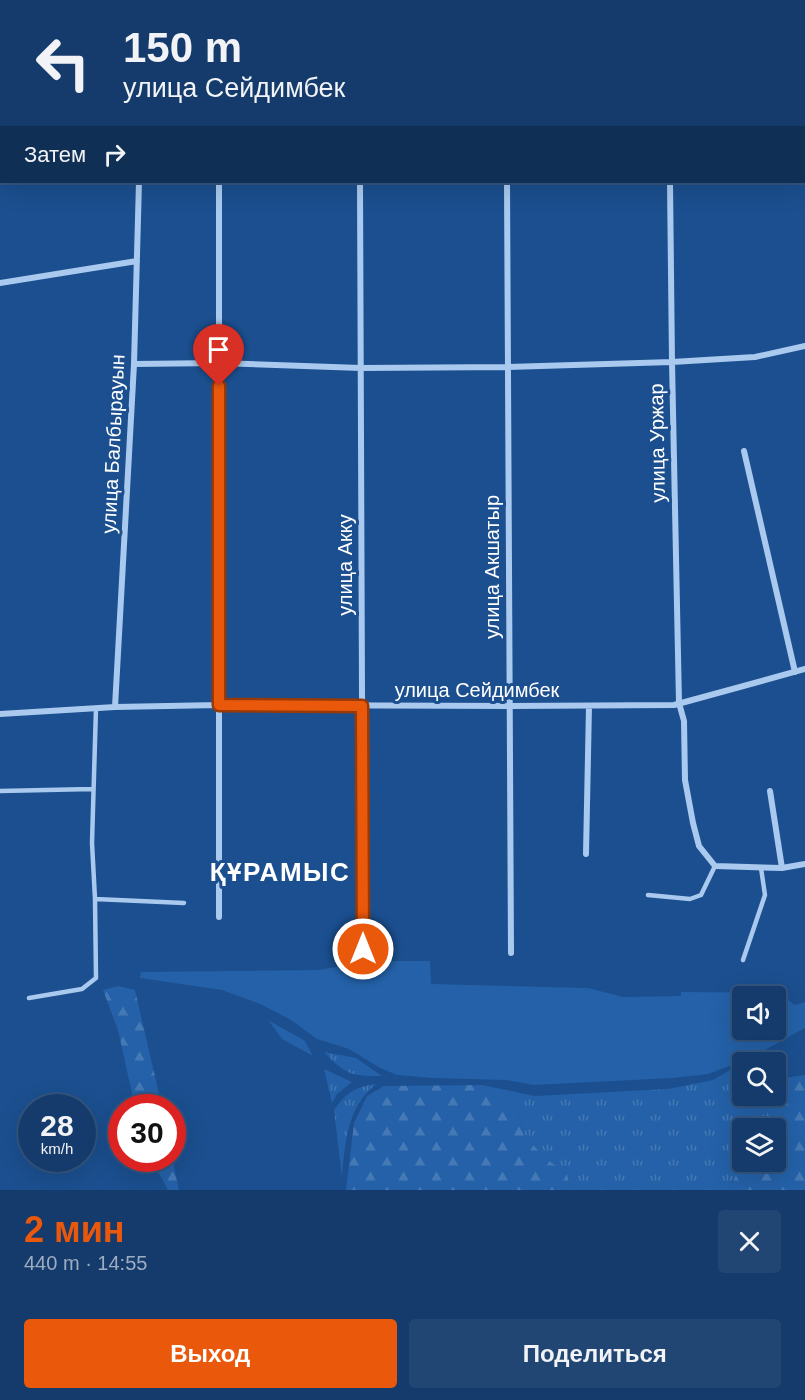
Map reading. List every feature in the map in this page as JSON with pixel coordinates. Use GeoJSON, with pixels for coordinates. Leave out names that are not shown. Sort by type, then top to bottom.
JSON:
{"type":"FeatureCollection","features":[{"type":"Feature","properties":{"kind":"street","name":"улица Балбырауын"},"geometry":{"type":"LineString","coordinates":[[115,707],[134,364],[139,183]]}},
{"type":"Feature","properties":{"kind":"street"},"geometry":{"type":"LineString","coordinates":[[219,183],[219,917]]}},
{"type":"Feature","properties":{"kind":"street","name":"улица Акку"},"geometry":{"type":"LineString","coordinates":[[360,183],[363,949]]}},
{"type":"Feature","properties":{"kind":"street","name":"улица Акшатыр"},"geometry":{"type":"LineString","coordinates":[[507,183],[511,953]]}},
{"type":"Feature","properties":{"kind":"street","name":"улица Уржар"},"geometry":{"type":"LineString","coordinates":[[670,183],[679,703],[684,720],[685,780],[693,823],[699,846],[716,866]]}},
{"type":"Feature","properties":{"kind":"street"},"geometry":{"type":"LineString","coordinates":[[0,283],[137,261]]}},
{"type":"Feature","properties":{"kind":"street"},"geometry":{"type":"LineString","coordinates":[[134,364],[219,363],[361,368],[508,368],[755,357],[805,346]]}},
{"type":"Feature","properties":{"kind":"street"},"geometry":{"type":"LineString","coordinates":[[744,451],[795,672]]}},
{"type":"Feature","properties":{"kind":"street","name":"улица Сейдимбек"},"geometry":{"type":"LineString","coordinates":[[0,714],[115,707],[219,705],[589,706],[679,703],[805,669]]}},
{"type":"Feature","properties":{"kind":"street"},"geometry":{"type":"LineString","coordinates":[[586,854],[589,706]]}},
{"type":"Feature","properties":{"kind":"street"},"geometry":{"type":"LineString","coordinates":[[770,790],[782,868]]}},
{"type":"Feature","properties":{"kind":"street"},"geometry":{"type":"LineString","coordinates":[[716,866],[782,868],[805,864]]}},
{"type":"Feature","properties":{"kind":"lane"},"geometry":{"type":"LineString","coordinates":[[28,998],[82,988],[96,978],[92,843],[96,708]]}},
{"type":"Feature","properties":{"kind":"lane"},"geometry":{"type":"LineString","coordinates":[[0,791],[93,789]]}},
{"type":"Feature","properties":{"kind":"lane"},"geometry":{"type":"LineString","coordinates":[[648,895],[690,899],[701,895],[716,866]]}},
{"type":"Feature","properties":{"kind":"lane"},"geometry":{"type":"LineString","coordinates":[[743,960],[765,895],[761,868]]}},
{"type":"Feature","properties":{"kind":"lane"},"geometry":{"type":"LineString","coordinates":[[95,899],[184,903]]}},
{"type":"Feature","properties":{"kind":"green space"},"geometry":{"type":"Polygon","coordinates":[[[369,961],[430,961],[431,984],[588,988],[623,997],[681,996],[681,992],[732,993],[732,1040],[783,1040],[761,1052],[732,1052],[732,1065],[708,1074],[673,1078],[533,1085],[506,1080],[397,1075],[380,1068],[349,1049],[317,1039],[291,1020],[260,1004],[222,990],[140,978],[141,972],[319,970],[369,961]]]}},
{"type":"Feature","properties":{"kind":"green space"},"geometry":{"type":"Polygon","coordinates":[[[118,986],[135,990],[159,1094],[132,1094],[118,1030],[103,990],[118,986]]]}},
{"type":"Feature","properties":{"kind":"green space"},"geometry":{"type":"Polygon","coordinates":[[[786,999],[795,1005],[805,1002],[805,1028],[786,1038],[786,999]]]}},
{"type":"Feature","properties":{"kind":"green space"},"geometry":{"type":"Polygon","coordinates":[[[268,1020],[305,1041],[313,1056],[282,1039],[268,1020]]]}},
{"type":"Feature","properties":{"kind":"green space"},"geometry":{"type":"Polygon","coordinates":[[[324,1052],[356,1058],[382,1076],[350,1073],[324,1052]]]}},
{"type":"Feature","properties":{"kind":"green space"},"geometry":{"type":"Polygon","coordinates":[[[324,1069],[352,1082],[337,1094],[332,1103],[324,1069]]]}},
{"type":"Feature","properties":{"kind":"green space"},"geometry":{"type":"Polygon","coordinates":[[[732,1069],[732,1106],[768,1106],[766,1118],[732,1118],[732,1172],[737,1172],[730,1190],[571,1190],[567,1174],[544,1157],[526,1137],[516,1106],[498,1101],[482,1085],[535,1096],[668,1089],[713,1080],[732,1069]]]}},
{"type":"Feature","properties":{"kind":"green space"},"geometry":{"type":"Polygon","coordinates":[[[805,1075],[805,1190],[730,1190],[737,1172],[786,1172],[786,1118],[766,1118],[768,1106],[786,1106],[786,1078],[805,1075]]]}},
{"type":"Feature","properties":{"kind":"green space"},"geometry":{"type":"Polygon","coordinates":[[[376,1084],[359,1103],[349,1126],[342,1178],[334,1110],[352,1091],[376,1084]]]}},
{"type":"Feature","properties":{"kind":"green space"},"geometry":{"type":"Polygon","coordinates":[[[482,1085],[498,1101],[516,1106],[526,1137],[544,1157],[567,1174],[571,1190],[346,1190],[354,1123],[367,1096],[384,1086],[482,1085]]]}},
{"type":"Feature","properties":{"kind":"green space"},"geometry":{"type":"Polygon","coordinates":[[[158,1172],[175,1172],[179,1190],[168,1190],[158,1172]]]}},
{"type":"Feature","properties":{"kind":"district","name":"ҚҰРАМЫС"},"geometry":{"type":"Point","coordinates":[280,872]}},
{"type":"Feature","properties":{"kind":"route"},"geometry":{"type":"LineString","coordinates":[[219,386],[219,705],[362,706],[363,949]]}}]}
